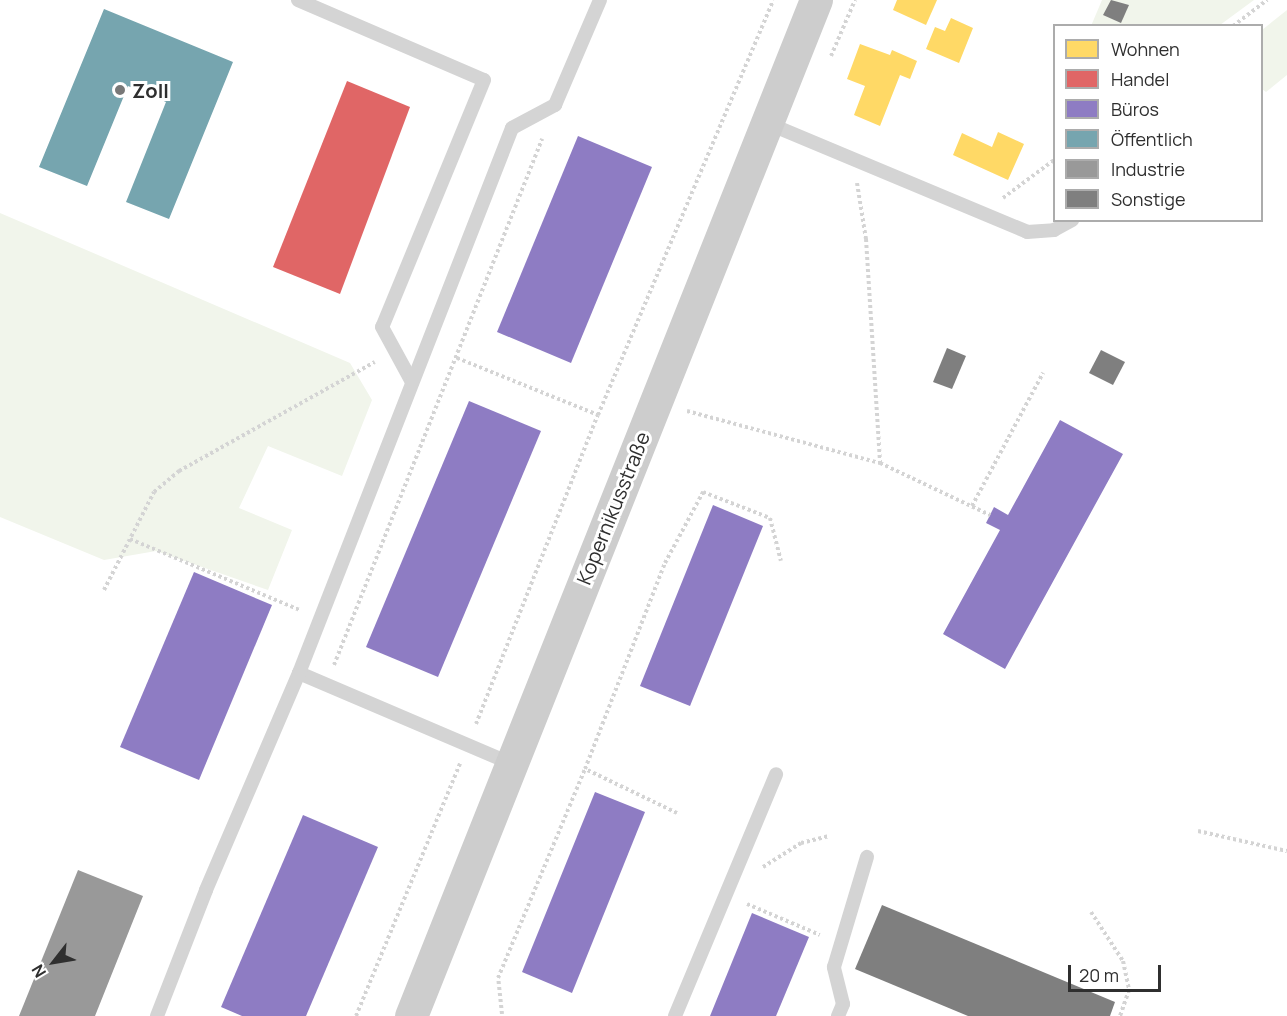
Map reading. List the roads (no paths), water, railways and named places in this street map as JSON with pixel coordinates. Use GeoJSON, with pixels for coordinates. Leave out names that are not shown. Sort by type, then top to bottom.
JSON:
{"type":"FeatureCollection","features":[{"type":"Feature","properties":{"kind":"main road","name":"Kopernikusstraße"},"geometry":{"type":"LineString","coordinates":[[411,1016],[816,0]]}},
{"type":"Feature","properties":{"kind":"lane"},"geometry":{"type":"LineString","coordinates":[[298,0],[484,80],[382,327],[412,382]]}},
{"type":"Feature","properties":{"kind":"lane"},"geometry":{"type":"LineString","coordinates":[[158,1016],[206,890],[299,673],[512,128],[555,105],[600,0]]}},
{"type":"Feature","properties":{"kind":"lane"},"geometry":{"type":"LineString","coordinates":[[767,123],[1027,232],[1054,230],[1068,222]]}},
{"type":"Feature","properties":{"kind":"lane"},"geometry":{"type":"LineString","coordinates":[[299,673],[510,763]]}},
{"type":"Feature","properties":{"kind":"lane"},"geometry":{"type":"LineString","coordinates":[[675,1016],[776,774]]}},
{"type":"Feature","properties":{"kind":"lane"},"geometry":{"type":"LineString","coordinates":[[838,1016],[843,1004],[834,966],[843,945],[867,857]]}},
{"type":"Feature","properties":{"kind":"place","name":"Zoll"},"geometry":{"type":"Point","coordinates":[120,90]}}]}
